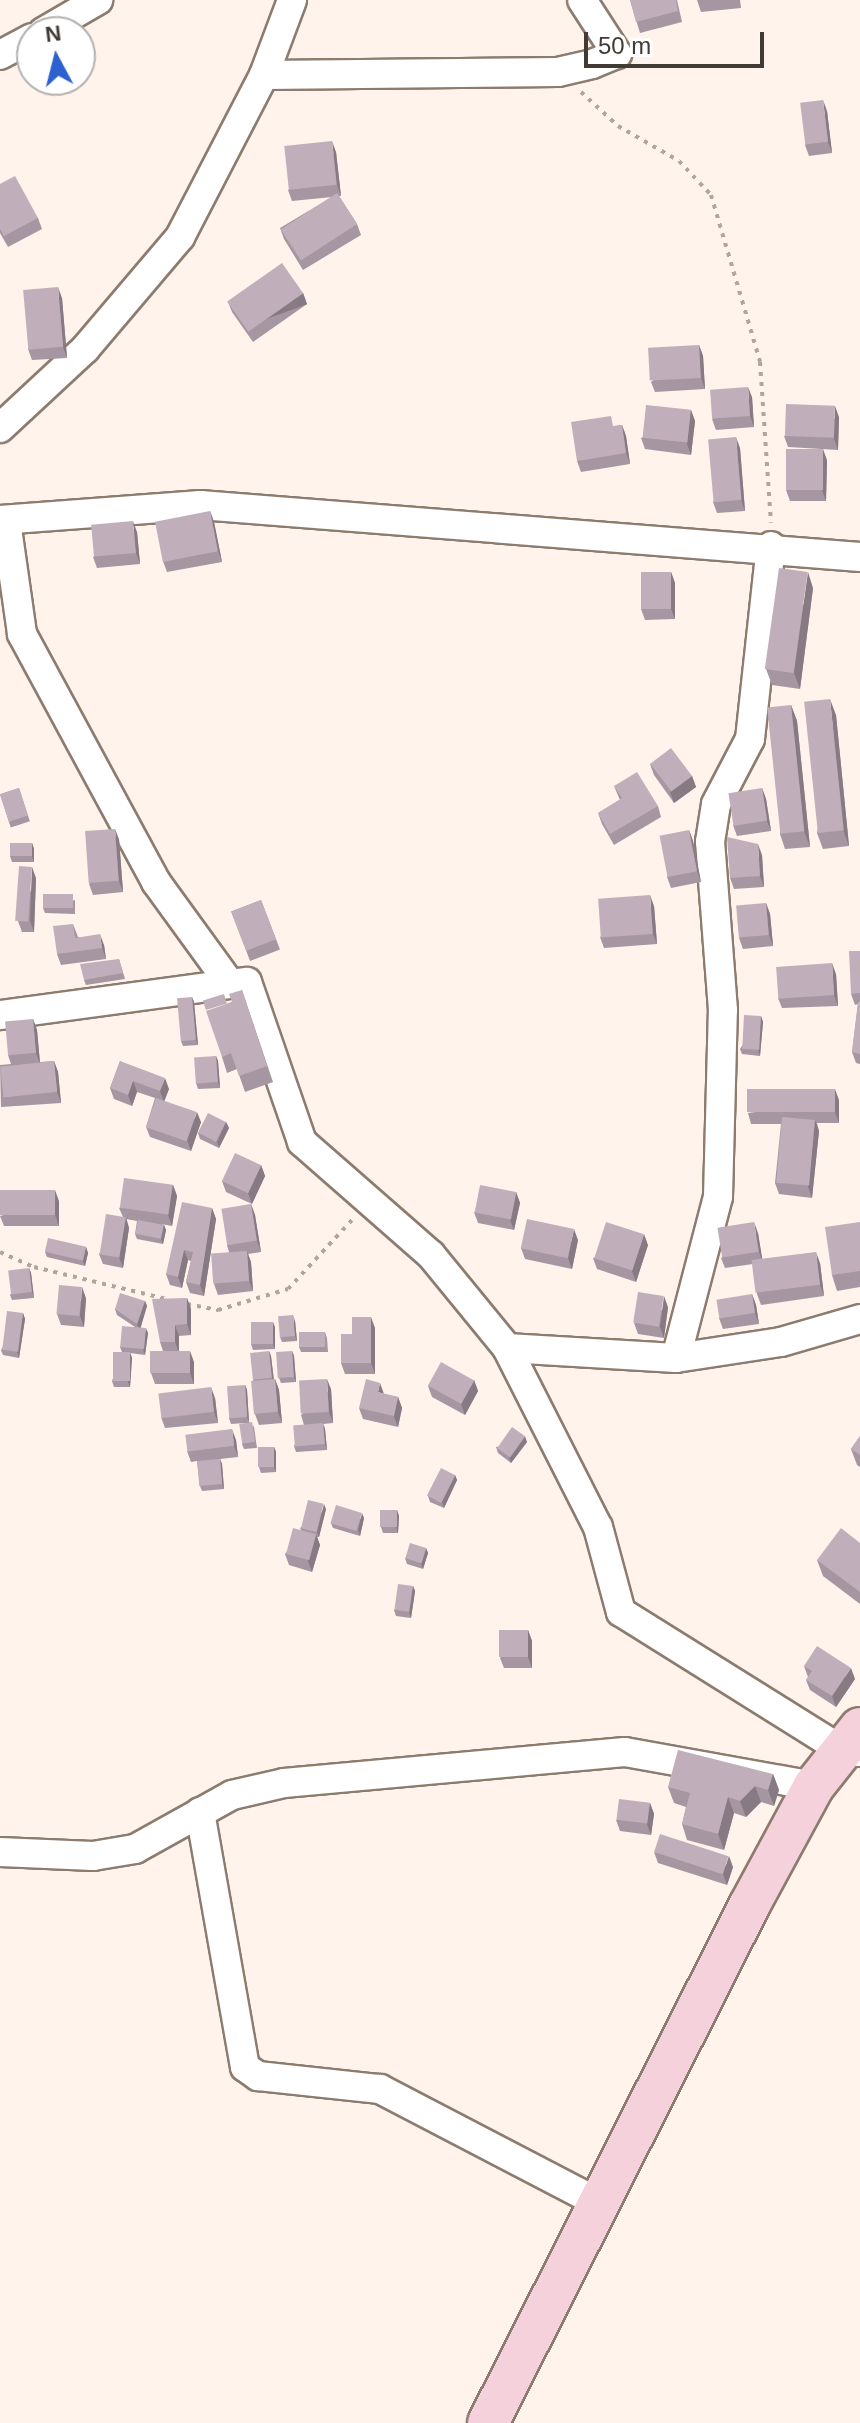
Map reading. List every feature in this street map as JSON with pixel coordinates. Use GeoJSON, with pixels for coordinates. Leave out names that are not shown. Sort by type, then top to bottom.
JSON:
{"type":"FeatureCollection","features":[{"type":"Feature","properties":{"kind":"street"},"geometry":{"type":"LineString","coordinates":[[70,16],[98,0]]}},
{"type":"Feature","properties":{"kind":"street"},"geometry":{"type":"LineString","coordinates":[[0,428],[85,349],[180,237],[264,75],[292,0]]}},
{"type":"Feature","properties":{"kind":"street"},"geometry":{"type":"LineString","coordinates":[[264,75],[558,72],[617,54],[582,0]]}},
{"type":"Feature","properties":{"kind":"street"},"geometry":{"type":"LineString","coordinates":[[230,984],[156,882],[22,634],[3,520],[200,505],[771,546],[860,557]]}},
{"type":"Feature","properties":{"kind":"street"},"geometry":{"type":"LineString","coordinates":[[676,1358],[718,1197],[723,1010],[710,842],[716,804],[750,739],[771,546]]}},
{"type":"Feature","properties":{"kind":"street"},"geometry":{"type":"LineString","coordinates":[[0,1015],[247,982],[302,1142],[431,1255],[507,1348],[598,1527],[621,1612],[854,1743],[814,1786],[595,2201],[488,2423]]}},
{"type":"Feature","properties":{"kind":"street"},"geometry":{"type":"LineString","coordinates":[[507,1348],[676,1358],[781,1342],[860,1319]]}},
{"type":"Feature","properties":{"kind":"street"},"geometry":{"type":"LineString","coordinates":[[0,1852],[93,1856],[135,1849],[200,1812],[284,1783],[625,1752],[814,1786]]}},
{"type":"Feature","properties":{"kind":"street"},"geometry":{"type":"LineString","coordinates":[[200,1812],[245,2067],[258,2076],[380,2089],[595,2201]]}},
{"type":"Feature","properties":{"kind":"path"},"geometry":{"type":"LineString","coordinates":[[558,72],[711,195],[760,362],[771,546]]}},
{"type":"Feature","properties":{"kind":"path"},"geometry":{"type":"LineString","coordinates":[[0,1252],[34,1267],[218,1310],[288,1289],[369,1202]]}},
{"type":"Feature","properties":{"kind":"building"},"geometry":{"type":"Polygon","coordinates":[[[630,0],[676,0],[678,11],[636,22],[630,0]]]}},
{"type":"Feature","properties":{"kind":"building"},"geometry":{"type":"Polygon","coordinates":[[[823,100],[828,142],[805,144],[800,103],[823,100]]]}},
{"type":"Feature","properties":{"kind":"building"},"geometry":{"type":"Polygon","coordinates":[[[332,141],[337,185],[289,190],[284,146],[332,141]]]}},
{"type":"Feature","properties":{"kind":"building"},"geometry":{"type":"Polygon","coordinates":[[[15,176],[38,218],[4,236],[0,229],[0,184],[15,176]]]}},
{"type":"Feature","properties":{"kind":"building"},"geometry":{"type":"Polygon","coordinates":[[[337,193],[357,224],[301,261],[281,229],[337,193]]]}},
{"type":"Feature","properties":{"kind":"building"},"geometry":{"type":"Polygon","coordinates":[[[282,263],[303,293],[248,332],[227,301],[282,263]]]}},
{"type":"Feature","properties":{"kind":"building"},"geometry":{"type":"Polygon","coordinates":[[[58,287],[63,347],[28,350],[23,290],[58,287]]]}},
{"type":"Feature","properties":{"kind":"building"},"geometry":{"type":"Polygon","coordinates":[[[699,345],[701,378],[650,381],[648,348],[699,345]]]}},
{"type":"Feature","properties":{"kind":"building"},"geometry":{"type":"Polygon","coordinates":[[[748,387],[750,416],[712,419],[710,390],[748,387]]]}},
{"type":"Feature","properties":{"kind":"building"},"geometry":{"type":"Polygon","coordinates":[[[786,404],[835,406],[834,438],[785,436],[786,404]]]}},
{"type":"Feature","properties":{"kind":"building"},"geometry":{"type":"Polygon","coordinates":[[[646,405],[691,410],[687,443],[643,438],[646,405]]]}},
{"type":"Feature","properties":{"kind":"building"},"geometry":{"type":"Polygon","coordinates":[[[611,416],[613,426],[622,425],[626,453],[577,461],[571,422],[611,416]]]}},
{"type":"Feature","properties":{"kind":"building"},"geometry":{"type":"Polygon","coordinates":[[[736,437],[741,500],[714,502],[708,439],[736,437]]]}},
{"type":"Feature","properties":{"kind":"building"},"geometry":{"type":"Polygon","coordinates":[[[786,449],[823,449],[823,490],[786,490],[786,449]]]}},
{"type":"Feature","properties":{"kind":"building"},"geometry":{"type":"Polygon","coordinates":[[[210,511],[218,551],[163,562],[155,522],[210,511]]]}},
{"type":"Feature","properties":{"kind":"building"},"geometry":{"type":"Polygon","coordinates":[[[133,521],[136,553],[94,557],[91,525],[133,521]]]}},
{"type":"Feature","properties":{"kind":"building"},"geometry":{"type":"Polygon","coordinates":[[[779,568],[808,572],[794,673],[765,669],[779,568]]]}},
{"type":"Feature","properties":{"kind":"building"},"geometry":{"type":"Polygon","coordinates":[[[641,572],[671,572],[671,609],[641,609],[641,572]]]}},
{"type":"Feature","properties":{"kind":"building"},"geometry":{"type":"Polygon","coordinates":[[[830,699],[844,830],[818,833],[804,702],[830,699]]]}},
{"type":"Feature","properties":{"kind":"building"},"geometry":{"type":"Polygon","coordinates":[[[791,705],[804,831],[780,834],[767,708],[791,705]]]}},
{"type":"Feature","properties":{"kind":"building"},"geometry":{"type":"Polygon","coordinates":[[[671,748],[692,776],[671,792],[650,764],[671,748]]]}},
{"type":"Feature","properties":{"kind":"building"},"geometry":{"type":"Polygon","coordinates":[[[637,772],[658,806],[610,834],[598,813],[622,798],[614,786],[637,772]]]}},
{"type":"Feature","properties":{"kind":"building"},"geometry":{"type":"Polygon","coordinates":[[[19,788],[28,816],[9,822],[0,794],[19,788]]]}},
{"type":"Feature","properties":{"kind":"building"},"geometry":{"type":"Polygon","coordinates":[[[762,788],[767,821],[734,826],[728,793],[762,788]]]}},
{"type":"Feature","properties":{"kind":"building"},"geometry":{"type":"Polygon","coordinates":[[[115,829],[119,881],[89,883],[85,831],[115,829]]]}},
{"type":"Feature","properties":{"kind":"building"},"geometry":{"type":"Polygon","coordinates":[[[689,830],[697,871],[668,877],[660,836],[689,830]]]}},
{"type":"Feature","properties":{"kind":"building"},"geometry":{"type":"Polygon","coordinates":[[[727,837],[758,844],[760,876],[730,878],[727,837]]]}},
{"type":"Feature","properties":{"kind":"building"},"geometry":{"type":"Polygon","coordinates":[[[10,843],[32,843],[32,856],[10,856],[10,843]]]}},
{"type":"Feature","properties":{"kind":"building"},"geometry":{"type":"Polygon","coordinates":[[[19,866],[32,867],[28,922],[15,921],[19,866]]]}},
{"type":"Feature","properties":{"kind":"building"},"geometry":{"type":"Polygon","coordinates":[[[43,894],[73,894],[73,908],[43,908],[43,894]]]}},
{"type":"Feature","properties":{"kind":"building"},"geometry":{"type":"Polygon","coordinates":[[[650,895],[653,934],[601,938],[598,899],[650,895]]]}},
{"type":"Feature","properties":{"kind":"building"},"geometry":{"type":"Polygon","coordinates":[[[261,900],[276,939],[246,951],[231,911],[261,900]]]}},
{"type":"Feature","properties":{"kind":"building"},"geometry":{"type":"Polygon","coordinates":[[[766,903],[769,935],[739,937],[736,906],[766,903]]]}},
{"type":"Feature","properties":{"kind":"building"},"geometry":{"type":"Polygon","coordinates":[[[73,924],[75,938],[100,934],[102,948],[57,954],[53,926],[73,924]]]}},
{"type":"Feature","properties":{"kind":"building"},"geometry":{"type":"Polygon","coordinates":[[[849,951],[860,951],[860,993],[851,994],[849,951]]]}},
{"type":"Feature","properties":{"kind":"building"},"geometry":{"type":"Polygon","coordinates":[[[119,959],[123,973],[84,980],[80,964],[119,959]]]}},
{"type":"Feature","properties":{"kind":"building"},"geometry":{"type":"Polygon","coordinates":[[[832,963],[834,995],[778,999],[776,967],[832,963]]]}},
{"type":"Feature","properties":{"kind":"building"},"geometry":{"type":"Polygon","coordinates":[[[242,990],[267,1066],[239,1076],[231,1053],[222,1057],[206,1011],[232,1002],[229,994],[242,990]]]}},
{"type":"Feature","properties":{"kind":"building"},"geometry":{"type":"Polygon","coordinates":[[[224,994],[227,1004],[206,1010],[203,1000],[224,994]]]}},
{"type":"Feature","properties":{"kind":"building"},"geometry":{"type":"Polygon","coordinates":[[[192,997],[196,1040],[181,1041],[177,998],[192,997]]]}},
{"type":"Feature","properties":{"kind":"building"},"geometry":{"type":"Polygon","coordinates":[[[860,1002],[860,1054],[852,1052],[860,1002]]]}},
{"type":"Feature","properties":{"kind":"building"},"geometry":{"type":"Polygon","coordinates":[[[744,1015],[761,1016],[759,1050],[742,1049],[744,1015]]]}},
{"type":"Feature","properties":{"kind":"building"},"geometry":{"type":"Polygon","coordinates":[[[33,1019],[36,1053],[8,1055],[5,1021],[33,1019]]]}},
{"type":"Feature","properties":{"kind":"building"},"geometry":{"type":"Polygon","coordinates":[[[216,1056],[218,1082],[196,1083],[194,1058],[216,1056]]]}},
{"type":"Feature","properties":{"kind":"building"},"geometry":{"type":"Polygon","coordinates":[[[54,1061],[57,1092],[4,1097],[0,1067],[54,1061]]]}},
{"type":"Feature","properties":{"kind":"building"},"geometry":{"type":"Polygon","coordinates":[[[120,1061],[165,1078],[160,1091],[133,1081],[128,1095],[110,1088],[120,1061]]]}},
{"type":"Feature","properties":{"kind":"building"},"geometry":{"type":"Polygon","coordinates":[[[747,1089],[835,1089],[835,1112],[747,1112],[747,1089]]]}},
{"type":"Feature","properties":{"kind":"building"},"geometry":{"type":"Polygon","coordinates":[[[156,1098],[197,1112],[187,1141],[146,1127],[156,1098]]]}},
{"type":"Feature","properties":{"kind":"building"},"geometry":{"type":"Polygon","coordinates":[[[208,1113],[226,1122],[216,1142],[198,1133],[208,1113]]]}},
{"type":"Feature","properties":{"kind":"building"},"geometry":{"type":"Polygon","coordinates":[[[782,1117],[815,1120],[809,1186],[776,1183],[782,1117]]]}},
{"type":"Feature","properties":{"kind":"building"},"geometry":{"type":"Polygon","coordinates":[[[235,1153],[261,1165],[248,1193],[222,1181],[235,1153]]]}},
{"type":"Feature","properties":{"kind":"building"},"geometry":{"type":"Polygon","coordinates":[[[124,1178],[173,1185],[168,1215],[120,1208],[124,1178]]]}},
{"type":"Feature","properties":{"kind":"building"},"geometry":{"type":"Polygon","coordinates":[[[480,1185],[516,1192],[511,1220],[475,1212],[480,1185]]]}},
{"type":"Feature","properties":{"kind":"building"},"geometry":{"type":"Polygon","coordinates":[[[0,1190],[55,1190],[55,1215],[0,1215],[0,1190]]]}},
{"type":"Feature","properties":{"kind":"building"},"geometry":{"type":"Polygon","coordinates":[[[182,1202],[212,1208],[200,1285],[186,1282],[193,1252],[184,1250],[178,1277],[166,1274],[182,1202]]]}},
{"type":"Feature","properties":{"kind":"building"},"geometry":{"type":"Polygon","coordinates":[[[251,1204],[257,1241],[227,1245],[221,1209],[251,1204]]]}},
{"type":"Feature","properties":{"kind":"building"},"geometry":{"type":"Polygon","coordinates":[[[106,1214],[126,1217],[119,1258],[100,1254],[106,1214]]]}},
{"type":"Feature","properties":{"kind":"building"},"geometry":{"type":"Polygon","coordinates":[[[527,1219],[574,1229],[568,1258],[521,1248],[527,1219]]]}},
{"type":"Feature","properties":{"kind":"building"},"geometry":{"type":"Polygon","coordinates":[[[138,1220],[164,1225],[161,1239],[135,1234],[138,1220]]]}},
{"type":"Feature","properties":{"kind":"building"},"geometry":{"type":"Polygon","coordinates":[[[606,1222],[644,1234],[632,1271],[594,1258],[606,1222]]]}},
{"type":"Feature","properties":{"kind":"building"},"geometry":{"type":"Polygon","coordinates":[[[754,1222],[759,1252],[722,1257],[717,1228],[754,1222]]]}},
{"type":"Feature","properties":{"kind":"building"},"geometry":{"type":"Polygon","coordinates":[[[860,1222],[860,1271],[832,1275],[825,1227],[860,1222]]]}},
{"type":"Feature","properties":{"kind":"building"},"geometry":{"type":"Polygon","coordinates":[[[48,1238],[86,1247],[83,1260],[45,1252],[48,1238]]]}},
{"type":"Feature","properties":{"kind":"building"},"geometry":{"type":"Polygon","coordinates":[[[247,1251],[249,1281],[213,1283],[211,1254],[247,1251]]]}},
{"type":"Feature","properties":{"kind":"building"},"geometry":{"type":"Polygon","coordinates":[[[816,1252],[820,1285],[756,1293],[751,1260],[816,1252]]]}},
{"type":"Feature","properties":{"kind":"building"},"geometry":{"type":"Polygon","coordinates":[[[29,1268],[32,1292],[11,1294],[8,1271],[29,1268]]]}},
{"type":"Feature","properties":{"kind":"building"},"geometry":{"type":"Polygon","coordinates":[[[59,1285],[82,1287],[79,1316],[56,1314],[59,1285]]]}},
{"type":"Feature","properties":{"kind":"building"},"geometry":{"type":"Polygon","coordinates":[[[638,1292],[664,1296],[659,1327],[633,1323],[638,1292]]]}},
{"type":"Feature","properties":{"kind":"building"},"geometry":{"type":"Polygon","coordinates":[[[120,1293],[145,1301],[137,1324],[115,1309],[120,1293]]]}},
{"type":"Feature","properties":{"kind":"building"},"geometry":{"type":"Polygon","coordinates":[[[752,1294],[755,1313],[719,1318],[716,1300],[752,1294]]]}},
{"type":"Feature","properties":{"kind":"building"},"geometry":{"type":"Polygon","coordinates":[[[187,1298],[187,1324],[175,1325],[175,1342],[160,1342],[152,1299],[187,1298]]]}},
{"type":"Feature","properties":{"kind":"building"},"geometry":{"type":"Polygon","coordinates":[[[7,1311],[23,1313],[18,1352],[2,1350],[7,1311]]]}},
{"type":"Feature","properties":{"kind":"building"},"geometry":{"type":"Polygon","coordinates":[[[293,1315],[295,1336],[280,1337],[278,1316],[293,1315]]]}},
{"type":"Feature","properties":{"kind":"building"},"geometry":{"type":"Polygon","coordinates":[[[352,1317],[371,1317],[371,1363],[341,1363],[341,1334],[352,1334],[352,1317]]]}},
{"type":"Feature","properties":{"kind":"building"},"geometry":{"type":"Polygon","coordinates":[[[251,1322],[273,1322],[273,1344],[251,1344],[251,1322]]]}},
{"type":"Feature","properties":{"kind":"building"},"geometry":{"type":"Polygon","coordinates":[[[122,1326],[146,1328],[144,1349],[120,1347],[122,1326]]]}},
{"type":"Feature","properties":{"kind":"building"},"geometry":{"type":"Polygon","coordinates":[[[299,1332],[325,1332],[325,1347],[299,1347],[299,1332]]]}},
{"type":"Feature","properties":{"kind":"building"},"geometry":{"type":"Polygon","coordinates":[[[150,1351],[190,1351],[190,1373],[150,1373],[150,1351]]]}},
{"type":"Feature","properties":{"kind":"building"},"geometry":{"type":"Polygon","coordinates":[[[269,1351],[272,1378],[253,1380],[250,1353],[269,1351]]]}},
{"type":"Feature","properties":{"kind":"building"},"geometry":{"type":"Polygon","coordinates":[[[292,1351],[294,1377],[278,1378],[276,1352],[292,1351]]]}},
{"type":"Feature","properties":{"kind":"building"},"geometry":{"type":"Polygon","coordinates":[[[113,1352],[130,1352],[130,1381],[113,1381],[113,1352]]]}},
{"type":"Feature","properties":{"kind":"building"},"geometry":{"type":"Polygon","coordinates":[[[441,1362],[474,1380],[461,1404],[428,1386],[441,1362]]]}},
{"type":"Feature","properties":{"kind":"building"},"geometry":{"type":"Polygon","coordinates":[[[275,1379],[278,1412],[254,1414],[251,1381],[275,1379]]]}},
{"type":"Feature","properties":{"kind":"building"},"geometry":{"type":"Polygon","coordinates":[[[327,1379],[329,1412],[301,1413],[299,1380],[327,1379]]]}},
{"type":"Feature","properties":{"kind":"building"},"geometry":{"type":"Polygon","coordinates":[[[366,1379],[380,1383],[378,1392],[398,1397],[394,1416],[359,1408],[366,1379]]]}},
{"type":"Feature","properties":{"kind":"building"},"geometry":{"type":"Polygon","coordinates":[[[245,1385],[247,1417],[229,1418],[227,1386],[245,1385]]]}},
{"type":"Feature","properties":{"kind":"building"},"geometry":{"type":"Polygon","coordinates":[[[211,1387],[214,1412],[161,1418],[158,1393],[211,1387]]]}},
{"type":"Feature","properties":{"kind":"building"},"geometry":{"type":"Polygon","coordinates":[[[252,1422],[255,1442],[242,1444],[239,1424],[252,1422]]]}},
{"type":"Feature","properties":{"kind":"building"},"geometry":{"type":"Polygon","coordinates":[[[323,1423],[325,1444],[295,1447],[293,1426],[323,1423]]]}},
{"type":"Feature","properties":{"kind":"building"},"geometry":{"type":"Polygon","coordinates":[[[512,1427],[525,1436],[510,1457],[497,1448],[512,1427]]]}},
{"type":"Feature","properties":{"kind":"building"},"geometry":{"type":"Polygon","coordinates":[[[232,1429],[234,1446],[187,1452],[185,1435],[232,1429]]]}},
{"type":"Feature","properties":{"kind":"building"},"geometry":{"type":"Polygon","coordinates":[[[860,1436],[860,1455],[851,1449],[860,1436]]]}},
{"type":"Feature","properties":{"kind":"building"},"geometry":{"type":"Polygon","coordinates":[[[258,1447],[274,1447],[274,1467],[258,1467],[258,1447]]]}},
{"type":"Feature","properties":{"kind":"building"},"geometry":{"type":"Polygon","coordinates":[[[220,1459],[222,1484],[199,1486],[197,1461],[220,1459]]]}},
{"type":"Feature","properties":{"kind":"building"},"geometry":{"type":"Polygon","coordinates":[[[441,1468],[455,1475],[441,1503],[427,1496],[441,1468]]]}},
{"type":"Feature","properties":{"kind":"building"},"geometry":{"type":"Polygon","coordinates":[[[308,1500],[324,1504],[317,1532],[301,1528],[308,1500]]]}},
{"type":"Feature","properties":{"kind":"building"},"geometry":{"type":"Polygon","coordinates":[[[336,1505],[362,1513],[356,1531],[330,1523],[336,1505]]]}},
{"type":"Feature","properties":{"kind":"building"},"geometry":{"type":"Polygon","coordinates":[[[380,1510],[397,1510],[397,1527],[380,1527],[380,1510]]]}},
{"type":"Feature","properties":{"kind":"building"},"geometry":{"type":"Polygon","coordinates":[[[293,1528],[316,1534],[309,1560],[286,1554],[293,1528]]]}},
{"type":"Feature","properties":{"kind":"building"},"geometry":{"type":"Polygon","coordinates":[[[841,1528],[860,1543],[860,1592],[817,1560],[841,1528]]]}},
{"type":"Feature","properties":{"kind":"building"},"geometry":{"type":"Polygon","coordinates":[[[410,1543],[426,1548],[422,1563],[405,1558],[410,1543]]]}},
{"type":"Feature","properties":{"kind":"building"},"geometry":{"type":"Polygon","coordinates":[[[398,1584],[413,1586],[409,1612],[394,1610],[398,1584]]]}},
{"type":"Feature","properties":{"kind":"building"},"geometry":{"type":"Polygon","coordinates":[[[499,1630],[528,1630],[528,1657],[499,1657],[499,1630]]]}},
{"type":"Feature","properties":{"kind":"building"},"geometry":{"type":"Polygon","coordinates":[[[817,1646],[851,1668],[832,1696],[806,1680],[812,1671],[804,1666],[817,1646]]]}},
{"type":"Feature","properties":{"kind":"building"},"geometry":{"type":"Polygon","coordinates":[[[678,1750],[773,1774],[768,1790],[755,1786],[740,1801],[728,1797],[718,1834],[682,1824],[690,1793],[668,1787],[678,1750]]]}},
{"type":"Feature","properties":{"kind":"building"},"geometry":{"type":"Polygon","coordinates":[[[619,1799],[650,1803],[647,1824],[616,1820],[619,1799]]]}},
{"type":"Feature","properties":{"kind":"building"},"geometry":{"type":"Polygon","coordinates":[[[660,1834],[728,1856],[723,1874],[654,1852],[660,1834]]]}}]}
